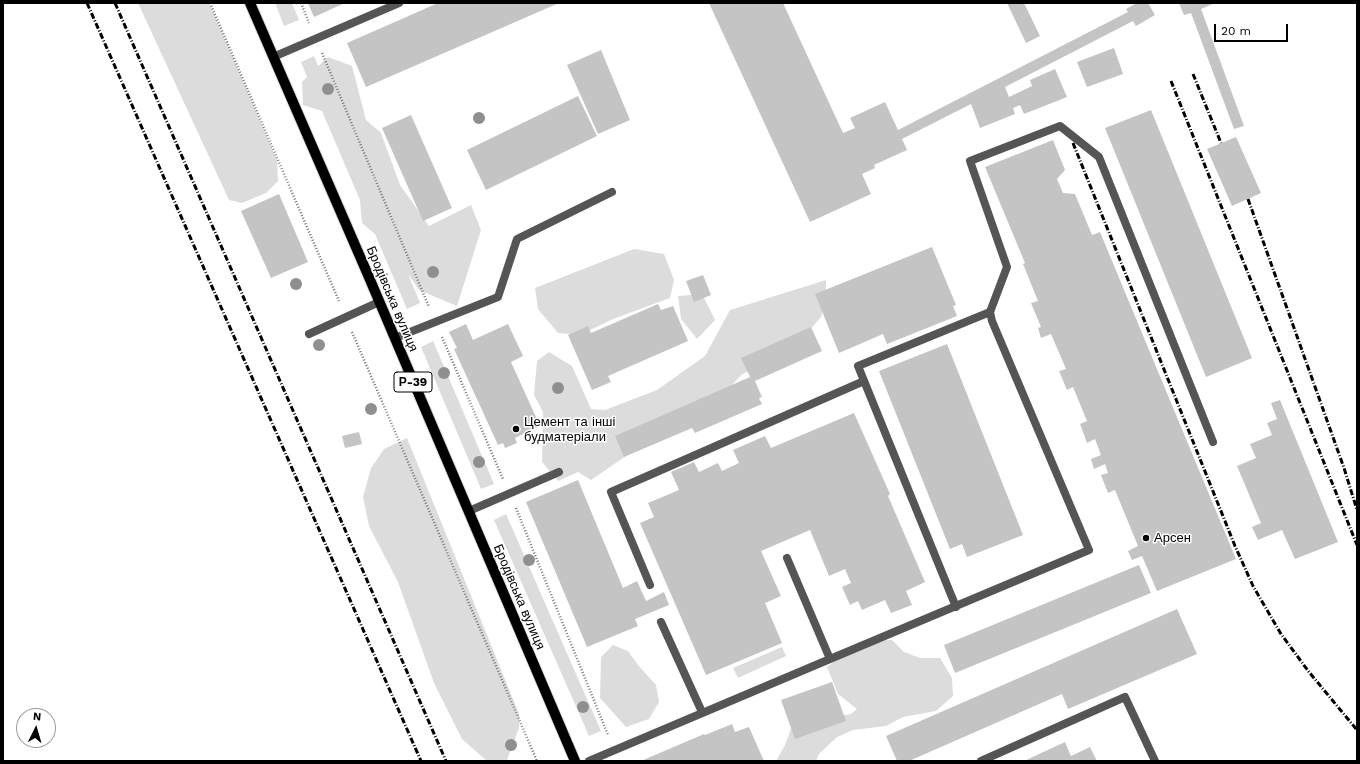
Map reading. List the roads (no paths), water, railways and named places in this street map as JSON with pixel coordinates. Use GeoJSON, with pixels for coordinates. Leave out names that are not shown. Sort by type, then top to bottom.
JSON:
{"type":"FeatureCollection","features":[{"type":"Feature","properties":{"kind":"main road","name":"Бродівська вулиця"},"geometry":{"type":"LineString","coordinates":[[250,3],[395,338],[575,761]]}},
{"type":"Feature","properties":{"kind":"lane"},"geometry":{"type":"LineString","coordinates":[[273,57],[399,3]]}},
{"type":"Feature","properties":{"kind":"lane"},"geometry":{"type":"LineString","coordinates":[[589,761],[702,712],[956,607],[1089,550],[995,328],[990,312],[1007,267],[970,161],[1060,126],[1099,157],[1213,442]]}},
{"type":"Feature","properties":{"kind":"lane"},"geometry":{"type":"LineString","coordinates":[[395,338],[498,297],[517,239],[612,192]]}},
{"type":"Feature","properties":{"kind":"lane"},"geometry":{"type":"LineString","coordinates":[[309,334],[379,302]]}},
{"type":"Feature","properties":{"kind":"lane"},"geometry":{"type":"LineString","coordinates":[[956,607],[858,366],[990,312]]}},
{"type":"Feature","properties":{"kind":"lane"},"geometry":{"type":"LineString","coordinates":[[650,585],[611,492],[864,381]]}},
{"type":"Feature","properties":{"kind":"lane"},"geometry":{"type":"LineString","coordinates":[[469,511],[559,472]]}},
{"type":"Feature","properties":{"kind":"lane"},"geometry":{"type":"LineString","coordinates":[[787,558],[830,659]]}},
{"type":"Feature","properties":{"kind":"lane"},"geometry":{"type":"LineString","coordinates":[[661,622],[702,712]]}},
{"type":"Feature","properties":{"kind":"lane"},"geometry":{"type":"LineString","coordinates":[[981,761],[1125,697],[1155,761]]}},
{"type":"Feature","properties":{"kind":"railway"},"geometry":{"type":"LineString","coordinates":[[87,3],[421,761]]}},
{"type":"Feature","properties":{"kind":"railway"},"geometry":{"type":"LineString","coordinates":[[115,3],[446,761]]}},
{"type":"Feature","properties":{"kind":"railway"},"geometry":{"type":"LineString","coordinates":[[1193,74],[1221,143]]}},
{"type":"Feature","properties":{"kind":"railway"},"geometry":{"type":"LineString","coordinates":[[1171,81],[1357,545]]}},
{"type":"Feature","properties":{"kind":"railway"},"geometry":{"type":"LineString","coordinates":[[1073,143],[1235,546],[1253,586],[1281,634],[1309,672],[1357,730]]}},
{"type":"Feature","properties":{"kind":"railway"},"geometry":{"type":"LineString","coordinates":[[1248,199],[1344,468],[1357,510]]}},
{"type":"Feature","properties":{"kind":"place","name":"Цемент та інші будматеріали"},"geometry":{"type":"Point","coordinates":[516,429]}},
{"type":"Feature","properties":{"kind":"place","name":"Арсен"},"geometry":{"type":"Point","coordinates":[1146,538]}}]}
